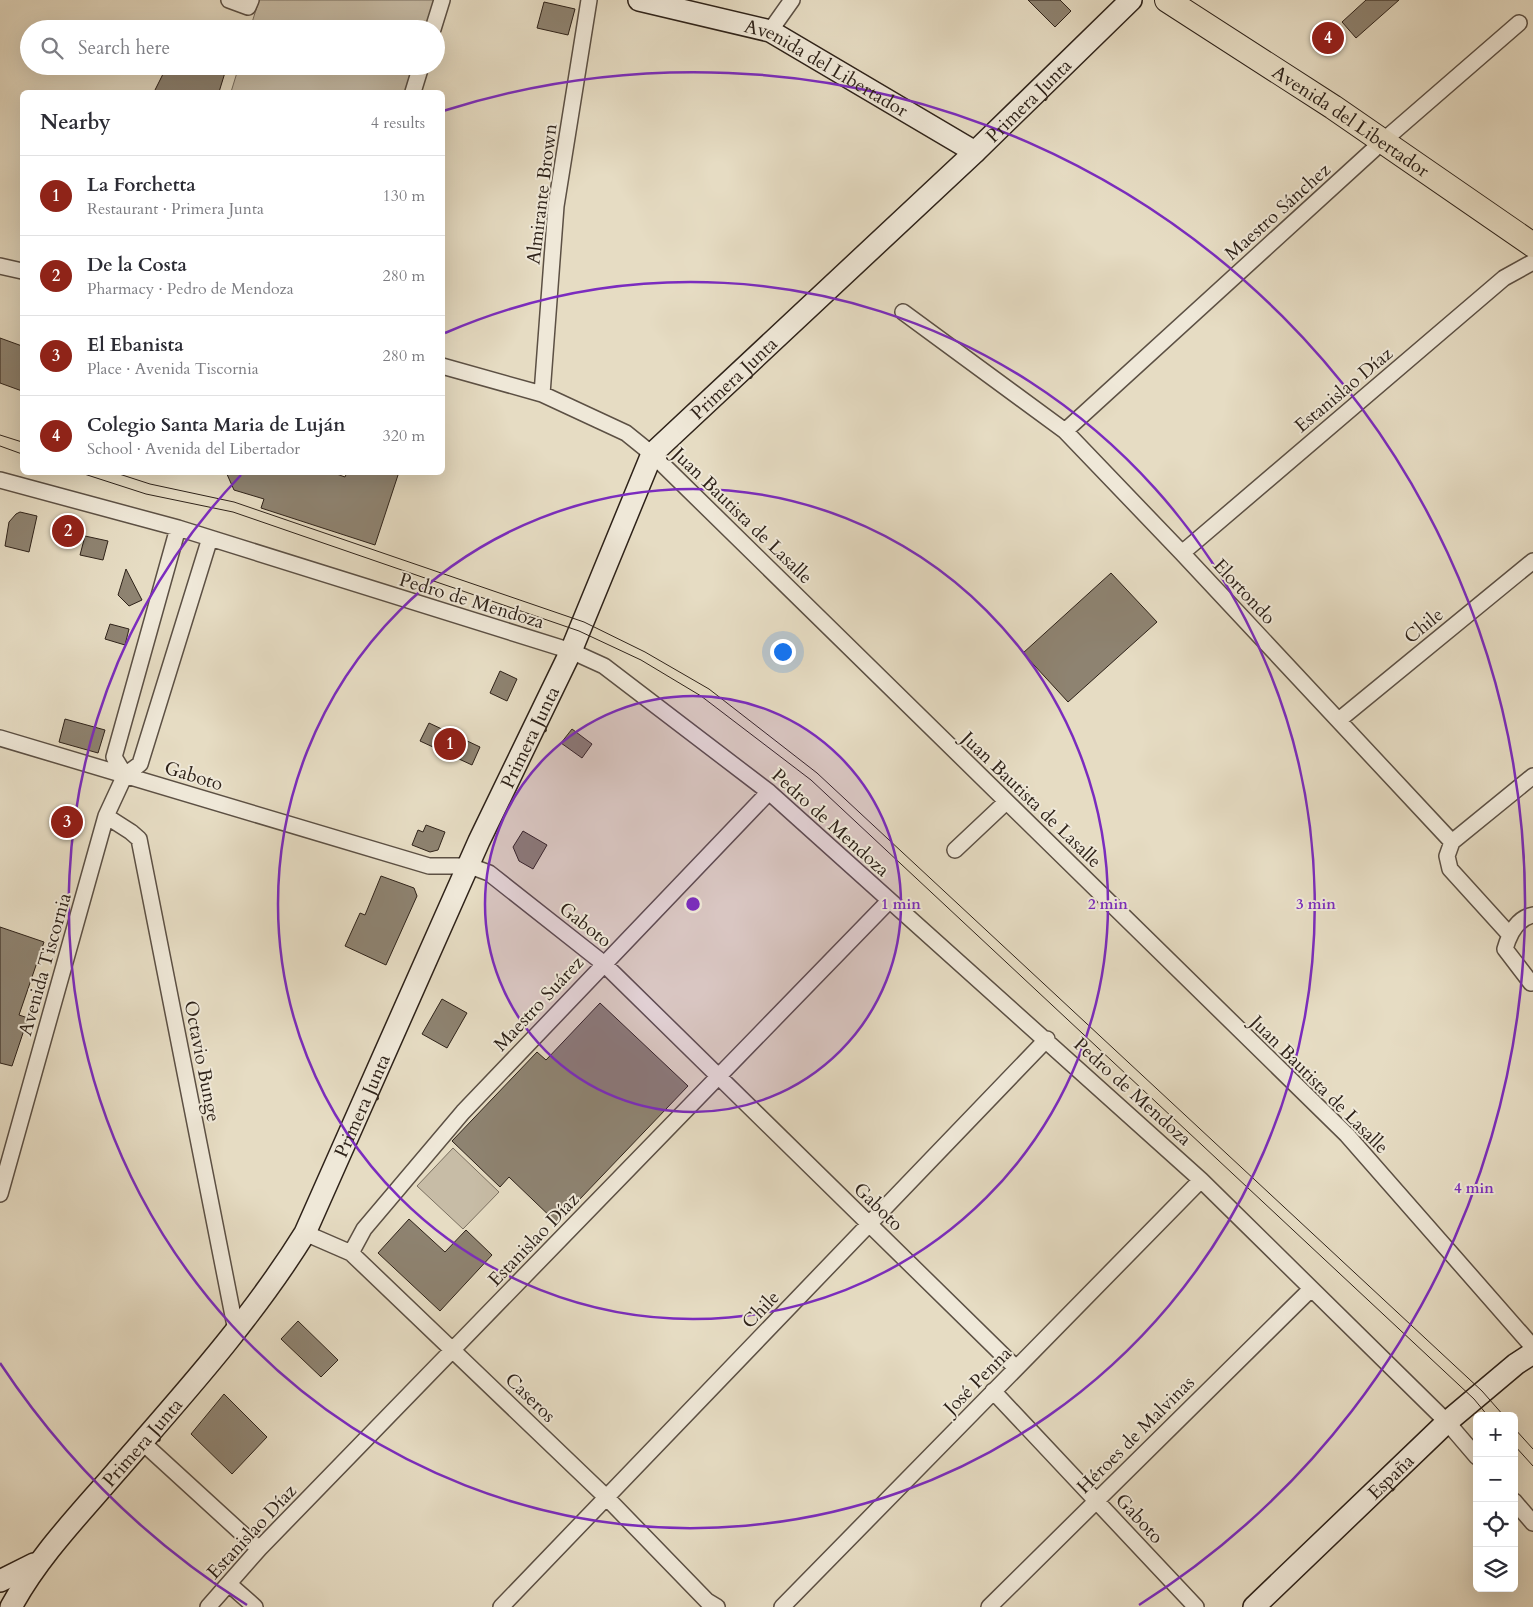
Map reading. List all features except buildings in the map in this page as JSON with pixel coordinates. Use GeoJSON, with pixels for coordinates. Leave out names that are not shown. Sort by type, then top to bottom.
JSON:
{"type":"FeatureCollection","features":[{"type":"Feature","properties":{"kind":"main road","name":"Avenida del Libertador"},"geometry":{"type":"LineString","coordinates":[[1167,0],[1383,141],[1533,245]]}},
{"type":"Feature","properties":{"kind":"street"},"geometry":{"type":"LineString","coordinates":[[229,0],[250,3]]}},
{"type":"Feature","properties":{"kind":"street"},"geometry":{"type":"LineString","coordinates":[[436,20],[442,0]]}},
{"type":"Feature","properties":{"kind":"street","name":"Almirante Brown"},"geometry":{"type":"LineString","coordinates":[[542,394],[556,206],[589,0]]}},
{"type":"Feature","properties":{"kind":"street","name":"Avenida del Libertador"},"geometry":{"type":"LineString","coordinates":[[639,0],[770,31],[975,152]]}},
{"type":"Feature","properties":{"kind":"street"},"geometry":{"type":"LineString","coordinates":[[770,31],[792,0]]}},
{"type":"Feature","properties":{"kind":"street","name":"Primera Junta"},"geometry":{"type":"LineString","coordinates":[[11,1607],[39,1562],[236,1331],[278,1276],[305,1234],[470,866],[571,651],[652,454],[975,152],[1131,0]]}},
{"type":"Feature","properties":{"kind":"street","name":"Maestro Sánchez"},"geometry":{"type":"LineString","coordinates":[[1065,431],[1383,141],[1519,23]]}},
{"type":"Feature","properties":{"kind":"street"},"geometry":{"type":"LineString","coordinates":[[414,90],[419,75]]}},
{"type":"Feature","properties":{"kind":"street","name":"Estanislao Díaz"},"geometry":{"type":"LineString","coordinates":[[1182,553],[1504,278],[1533,262]]}},
{"type":"Feature","properties":{"kind":"street"},"geometry":{"type":"LineString","coordinates":[[0,266],[20,271]]}},
{"type":"Feature","properties":{"kind":"street","name":"Elortondo"},"geometry":{"type":"LineString","coordinates":[[903,312],[1065,431],[1182,553],[1452,842]]}},
{"type":"Feature","properties":{"kind":"street","name":"Juan Bautista de Lasalle"},"geometry":{"type":"LineString","coordinates":[[445,367],[542,394],[626,433],[652,454],[1346,1135],[1533,1347]]}},
{"type":"Feature","properties":{"kind":"street","name":"Pedro de Mendoza"},"geometry":{"type":"LineString","coordinates":[[0,480],[178,528],[571,651],[604,666],[769,792],[889,901],[1047,1039],[1201,1180],[1310,1290],[1447,1422],[1473,1452]]}},
{"type":"Feature","properties":{"kind":"street"},"geometry":{"type":"LineString","coordinates":[[125,775],[114,757],[178,528]]}},
{"type":"Feature","properties":{"kind":"street","name":"Avenida Tiscornia"},"geometry":{"type":"LineString","coordinates":[[0,1194],[106,816],[125,775],[140,764],[199,567],[210,538]]}},
{"type":"Feature","properties":{"kind":"street","name":"Chile"},"geometry":{"type":"LineString","coordinates":[[1339,720],[1533,561]]}},
{"type":"Feature","properties":{"kind":"street","name":"Gaboto"},"geometry":{"type":"LineString","coordinates":[[0,738],[428,866],[470,866],[490,873],[603,963],[1016,1368]]}},
{"type":"Feature","properties":{"kind":"street"},"geometry":{"type":"LineString","coordinates":[[1509,934],[1450,869],[1447,856],[1452,842],[1533,776]]}},
{"type":"Feature","properties":{"kind":"street","name":"Maestro Suárez"},"geometry":{"type":"LineString","coordinates":[[351,1253],[364,1228],[463,1112],[603,963],[769,792]]}},
{"type":"Feature","properties":{"kind":"street"},"geometry":{"type":"LineString","coordinates":[[955,850],[1006,802]]}},
{"type":"Feature","properties":{"kind":"street","name":"Octavio Bunge"},"geometry":{"type":"LineString","coordinates":[[106,816],[131,832],[139,840],[236,1331]]}},
{"type":"Feature","properties":{"kind":"street","name":"Estanislao Díaz"},"geometry":{"type":"LineString","coordinates":[[208,1607],[260,1549],[889,901]]}},
{"type":"Feature","properties":{"kind":"street"},"geometry":{"type":"LineString","coordinates":[[1531,983],[1505,949],[1509,934],[1519,922],[1533,915]]}},
{"type":"Feature","properties":{"kind":"street","name":"Chile"},"geometry":{"type":"LineString","coordinates":[[501,1607],[1047,1039]]}},
{"type":"Feature","properties":{"kind":"street","name":"José Penna"},"geometry":{"type":"LineString","coordinates":[[782,1607],[1201,1180]]}},
{"type":"Feature","properties":{"kind":"street","name":"Caseros"},"geometry":{"type":"LineString","coordinates":[[305,1234],[351,1253],[607,1498],[707,1601],[717,1607]]}},
{"type":"Feature","properties":{"kind":"street","name":"Héroes de Malvinas"},"geometry":{"type":"LineString","coordinates":[[989,1607],[1310,1290]]}},
{"type":"Feature","properties":{"kind":"street","name":"España"},"geometry":{"type":"LineString","coordinates":[[1254,1607],[1447,1422],[1516,1364],[1533,1353]]}},
{"type":"Feature","properties":{"kind":"street","name":"Gaboto"},"geometry":{"type":"LineString","coordinates":[[993,1391],[1196,1607]]}},
{"type":"Feature","properties":{"kind":"street"},"geometry":{"type":"LineString","coordinates":[[142,1442],[260,1549]]}},
{"type":"Feature","properties":{"kind":"street"},"geometry":{"type":"LineString","coordinates":[[1515,1502],[1533,1522]]}},
{"type":"Feature","properties":{"kind":"street","name":"Primera Junta"},"geometry":{"type":"LineString","coordinates":[[0,1580],[39,1562]]}},
{"type":"Feature","properties":{"kind":"street"},"geometry":{"type":"LineString","coordinates":[[229,1584],[255,1607]]}},
{"type":"Feature","properties":{"kind":"street"},"geometry":{"type":"LineString","coordinates":[[0,1601],[3,1607]]}},
{"type":"Feature","properties":{"kind":"shaded area"},"geometry":{"type":"Polygon","coordinates":[[[259,0],[434,0],[428,20],[253,20],[259,0]]]}},
{"type":"Feature","properties":{"kind":"shaded area"},"geometry":{"type":"Polygon","coordinates":[[[236,75],[411,75],[406,90],[232,90],[236,75]]]}},
{"type":"Feature","properties":{"kind":"shaded area"},"geometry":{"type":"Polygon","coordinates":[[[453,1148],[499,1192],[463,1229],[417,1186],[453,1148]]]}},
{"type":"Feature","properties":{"kind":"tram line"},"geometry":{"type":"LineString","coordinates":[[0,435],[20,441]]}},
{"type":"Feature","properties":{"kind":"tram line"},"geometry":{"type":"LineString","coordinates":[[0,446],[20,453]]}},
{"type":"Feature","properties":{"kind":"tram line"},"geometry":{"type":"LineString","coordinates":[[87,475],[146,494],[233,512],[579,631],[641,660],[701,696],[811,780],[1474,1399],[1485,1412]]}},
{"type":"Feature","properties":{"kind":"tram line"},"geometry":{"type":"LineString","coordinates":[[122,475],[150,484],[234,502],[584,622],[645,652],[709,689],[817,773],[1482,1391],[1500,1412]]}},
{"type":"Feature","properties":{"kind":"tram line"},"geometry":{"type":"LineString","coordinates":[[1518,1432],[1533,1449]]}},
{"type":"Feature","properties":{"kind":"tram line"},"geometry":{"type":"LineString","coordinates":[[1518,1449],[1533,1466]]}},
{"type":"Feature","properties":{"kind":"place","name":"Colegio Santa Maria de Luján"},"geometry":{"type":"Point","coordinates":[1328,38]}},
{"type":"Feature","properties":{"kind":"place","name":"De la Costa"},"geometry":{"type":"Point","coordinates":[68,531]}},
{"type":"Feature","properties":{"kind":"place","name":"La Forchetta"},"geometry":{"type":"Point","coordinates":[450,744]}},
{"type":"Feature","properties":{"kind":"place","name":"El Ebanista"},"geometry":{"type":"Point","coordinates":[67,822]}}]}
